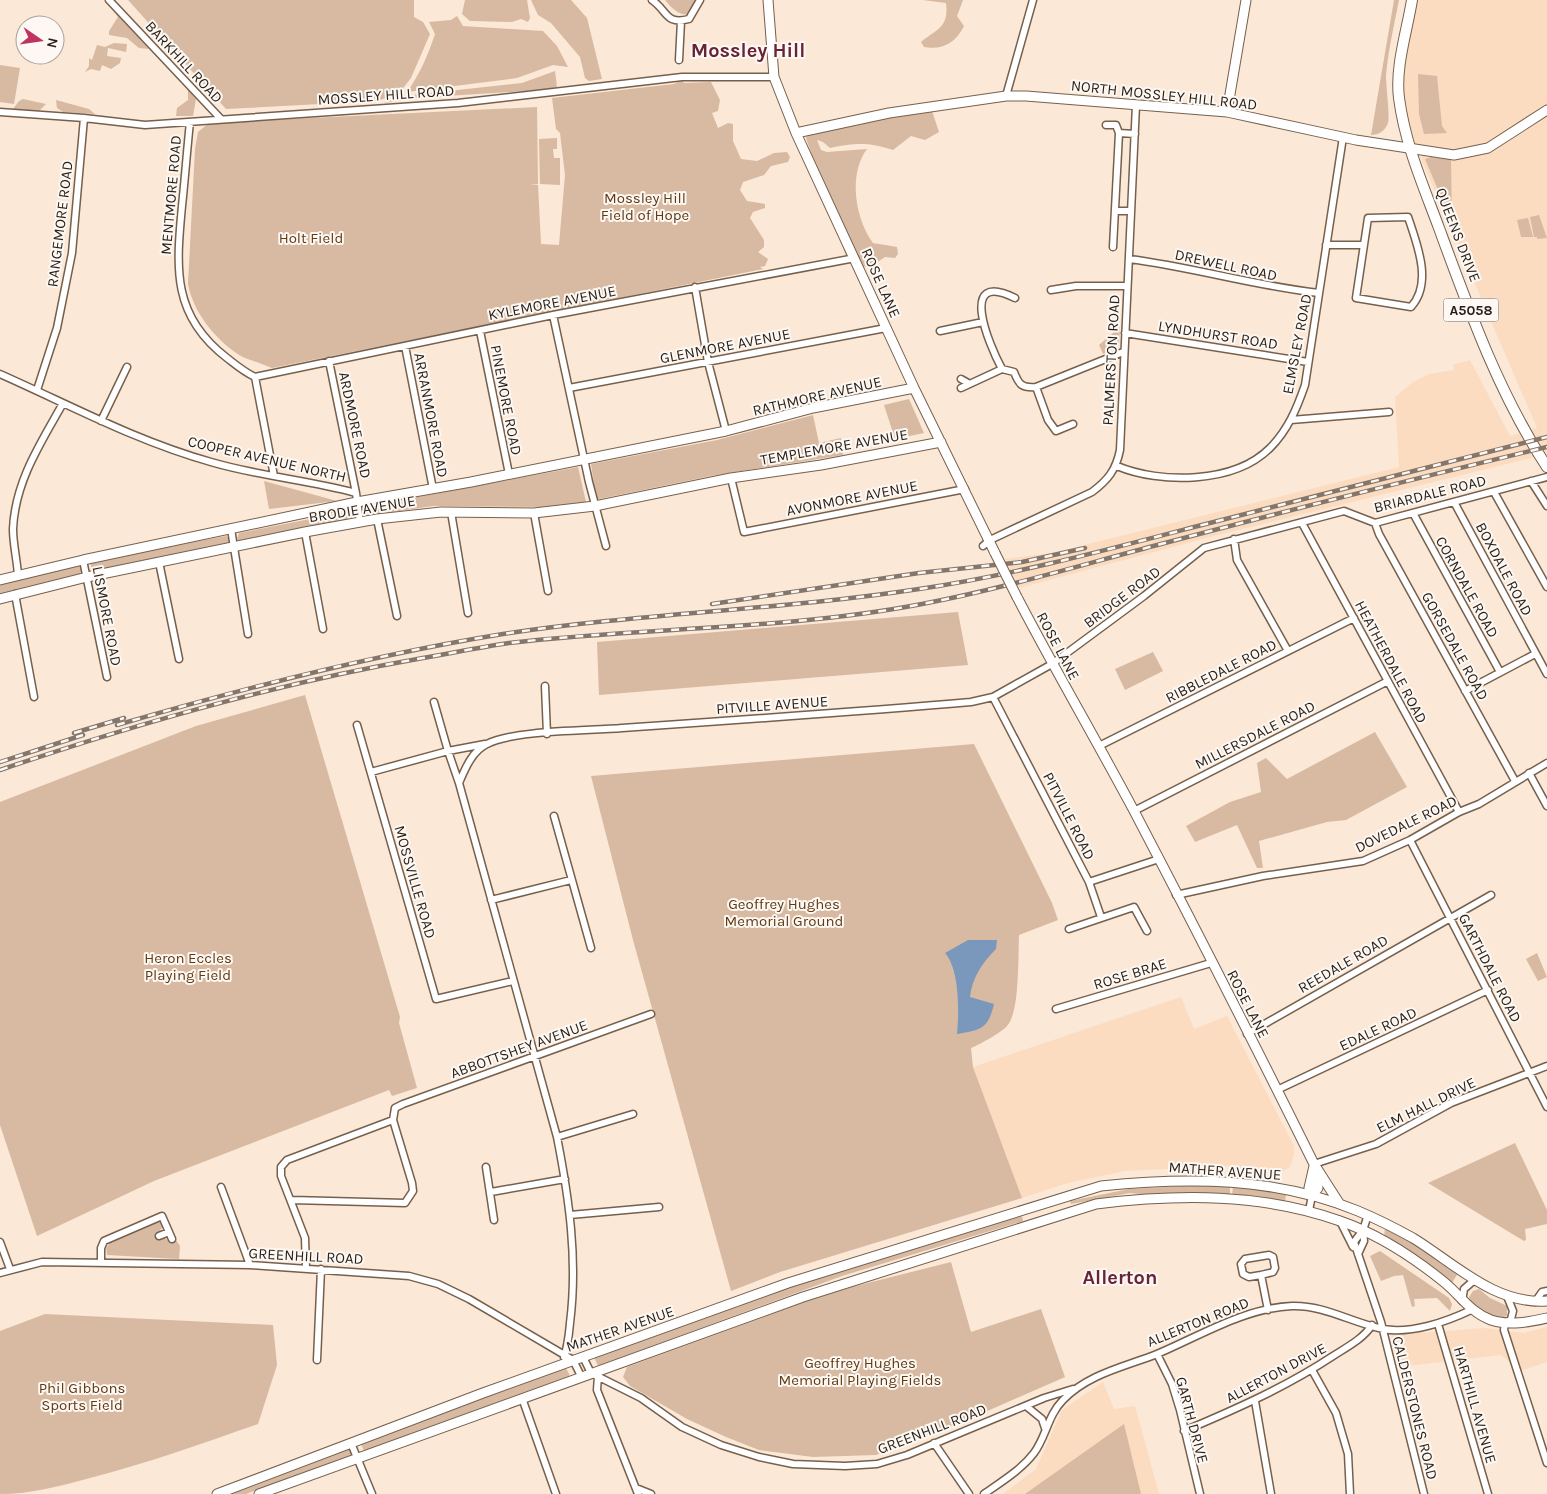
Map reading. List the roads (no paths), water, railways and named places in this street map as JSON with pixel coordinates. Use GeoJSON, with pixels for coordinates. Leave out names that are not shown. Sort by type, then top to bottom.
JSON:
{"type":"FeatureCollection","features":[{"type":"Feature","properties":{"kind":"main road","name":"QUEENS DRIVE"},"geometry":{"type":"LineString","coordinates":[[1412,0],[1400,72],[1399,96],[1409,147],[1448,254],[1497,375],[1547,467]]}},
{"type":"Feature","properties":{"kind":"street","name":"BARKHILL ROAD"},"geometry":{"type":"LineString","coordinates":[[109,0],[221,119]]}},
{"type":"Feature","properties":{"kind":"street"},"geometry":{"type":"LineString","coordinates":[[652,0],[669,19],[681,21],[689,19],[700,0]]}},
{"type":"Feature","properties":{"kind":"street","name":"ROSE LANE"},"geometry":{"type":"LineString","coordinates":[[768,0],[774,77],[796,133],[914,388],[965,489],[986,543],[995,553],[1052,664],[1134,811],[1247,1034],[1278,1090],[1314,1164],[1339,1204]]}},
{"type":"Feature","properties":{"kind":"street"},"geometry":{"type":"LineString","coordinates":[[1006,96],[1034,0]]}},
{"type":"Feature","properties":{"kind":"street"},"geometry":{"type":"LineString","coordinates":[[1227,112],[1246,0]]}},
{"type":"Feature","properties":{"kind":"street"},"geometry":{"type":"LineString","coordinates":[[679,60],[681,21]]}},
{"type":"Feature","properties":{"kind":"street","name":"MOSSLEY HILL ROAD"},"geometry":{"type":"LineString","coordinates":[[0,112],[84,118],[145,125],[458,103],[682,77],[774,77]]}},
{"type":"Feature","properties":{"kind":"street","name":"NORTH MOSSLEY HILL ROAD"},"geometry":{"type":"LineString","coordinates":[[796,133],[889,113],[1006,96],[1227,112],[1343,137],[1454,155],[1488,148],[1547,110]]}},
{"type":"Feature","properties":{"kind":"street","name":"PALMERSTON ROAD"},"geometry":{"type":"LineString","coordinates":[[1117,466],[1120,450],[1123,352],[1136,105]]}},
{"type":"Feature","properties":{"kind":"street","name":"RANGEMORE ROAD"},"geometry":{"type":"LineString","coordinates":[[37,390],[57,328],[72,253],[84,118]]}},
{"type":"Feature","properties":{"kind":"street","name":"MENTMORE ROAD"},"geometry":{"type":"LineString","coordinates":[[190,122],[177,259],[180,283],[192,321],[210,345],[246,373],[255,377]]}},
{"type":"Feature","properties":{"kind":"street"},"geometry":{"type":"LineString","coordinates":[[1106,124],[1116,125],[1119,134],[1113,247]]}},
{"type":"Feature","properties":{"kind":"street"},"geometry":{"type":"LineString","coordinates":[[1119,134],[1135,134]]}},
{"type":"Feature","properties":{"kind":"street","name":"ELMSLEY ROAD"},"geometry":{"type":"LineString","coordinates":[[1117,466],[1136,474],[1170,478],[1218,474],[1256,458],[1269,449],[1291,420],[1305,384],[1343,137]]}},
{"type":"Feature","properties":{"kind":"street"},"geometry":{"type":"LineString","coordinates":[[1115,210],[1131,211]]}},
{"type":"Feature","properties":{"kind":"street"},"geometry":{"type":"LineString","coordinates":[[1408,217],[1421,257],[1422,286],[1417,300],[1411,307],[1356,298],[1364,245],[1368,218],[1408,217]]}},
{"type":"Feature","properties":{"kind":"street"},"geometry":{"type":"LineString","coordinates":[[1326,245],[1364,245]]}},
{"type":"Feature","properties":{"kind":"street","name":"KYLEMORE AVENUE"},"geometry":{"type":"LineString","coordinates":[[255,377],[553,315],[855,258]]}},
{"type":"Feature","properties":{"kind":"street","name":"DREWELL ROAD"},"geometry":{"type":"LineString","coordinates":[[1129,260],[1180,267],[1283,289],[1319,293]]}},
{"type":"Feature","properties":{"kind":"street"},"geometry":{"type":"LineString","coordinates":[[1051,290],[1076,286],[1127,286]]}},
{"type":"Feature","properties":{"kind":"street"},"geometry":{"type":"LineString","coordinates":[[695,287],[708,362],[726,431]]}},
{"type":"Feature","properties":{"kind":"street"},"geometry":{"type":"LineString","coordinates":[[1002,369],[993,353],[983,322],[982,296],[987,292],[996,291],[1015,298]]}},
{"type":"Feature","properties":{"kind":"street"},"geometry":{"type":"LineString","coordinates":[[553,315],[595,506],[606,546]]}},
{"type":"Feature","properties":{"kind":"street"},"geometry":{"type":"LineString","coordinates":[[940,331],[983,322]]}},
{"type":"Feature","properties":{"kind":"street","name":"GLENMORE AVENUE"},"geometry":{"type":"LineString","coordinates":[[569,388],[886,328]]}},
{"type":"Feature","properties":{"kind":"street","name":"PINEMORE ROAD"},"geometry":{"type":"LineString","coordinates":[[480,331],[509,474]]}},
{"type":"Feature","properties":{"kind":"street","name":"LYNDHURST ROAD"},"geometry":{"type":"LineString","coordinates":[[1124,333],[1308,362]]}},
{"type":"Feature","properties":{"kind":"street","name":"ARRANMORE ROAD"},"geometry":{"type":"LineString","coordinates":[[405,346],[433,490]]}},
{"type":"Feature","properties":{"kind":"street"},"geometry":{"type":"LineString","coordinates":[[961,388],[968,383],[983,379],[1002,369],[1014,372],[1019,384],[1025,388],[1036,387],[1123,352]]}},
{"type":"Feature","properties":{"kind":"street","name":"ARDMORE ROAD"},"geometry":{"type":"LineString","coordinates":[[330,361],[360,522]]}},
{"type":"Feature","properties":{"kind":"street"},"geometry":{"type":"LineString","coordinates":[[100,421],[126,367]]}},
{"type":"Feature","properties":{"kind":"street","name":"COOPER AVENUE NORTH"},"geometry":{"type":"LineString","coordinates":[[0,374],[37,390],[62,405],[144,441],[212,463],[274,476],[357,498]]}},
{"type":"Feature","properties":{"kind":"street"},"geometry":{"type":"LineString","coordinates":[[255,377],[274,476]]}},
{"type":"Feature","properties":{"kind":"street"},"geometry":{"type":"LineString","coordinates":[[961,379],[968,383]]}},
{"type":"Feature","properties":{"kind":"street"},"geometry":{"type":"LineString","coordinates":[[1036,387],[1048,420],[1056,431],[1074,424]]}},
{"type":"Feature","properties":{"kind":"street","name":"RATHMORE AVENUE"},"geometry":{"type":"LineString","coordinates":[[726,431],[808,410],[914,388]]}},
{"type":"Feature","properties":{"kind":"street"},"geometry":{"type":"LineString","coordinates":[[18,575],[13,529],[21,486],[29,462],[62,405]]}},
{"type":"Feature","properties":{"kind":"street"},"geometry":{"type":"LineString","coordinates":[[1291,420],[1389,412]]}},
{"type":"Feature","properties":{"kind":"street","name":"BRODIE AVENUE"},"geometry":{"type":"LineString","coordinates":[[0,580],[83,560],[231,529],[357,498],[433,490],[726,431]]}},
{"type":"Feature","properties":{"kind":"street","name":"TEMPLEMORE AVENUE"},"geometry":{"type":"LineString","coordinates":[[731,478],[821,465],[941,442]]}},
{"type":"Feature","properties":{"kind":"street"},"geometry":{"type":"LineString","coordinates":[[986,543],[1092,492],[1106,481],[1117,466]]}},
{"type":"Feature","properties":{"kind":"street","name":"BRIARDALE ROAD"},"geometry":{"type":"LineString","coordinates":[[1204,548],[1344,511],[1375,523],[1547,477]]}},
{"type":"Feature","properties":{"kind":"street","name":"BRODIE AVENUE"},"geometry":{"type":"LineString","coordinates":[[0,599],[87,577],[377,519],[451,512],[534,513],[595,506],[731,478]]}},
{"type":"Feature","properties":{"kind":"street","name":"AVONMORE AVENUE"},"geometry":{"type":"LineString","coordinates":[[731,478],[744,532],[965,489]]}},
{"type":"Feature","properties":{"kind":"street"},"geometry":{"type":"LineString","coordinates":[[1534,480],[1547,506]]}},
{"type":"Feature","properties":{"kind":"street"},"geometry":{"type":"LineString","coordinates":[[1494,492],[1547,587]]}},
{"type":"Feature","properties":{"kind":"street","name":"BOXDALE ROAD"},"geometry":{"type":"LineString","coordinates":[[1454,502],[1547,674]]}},
{"type":"Feature","properties":{"kind":"street"},"geometry":{"type":"LineString","coordinates":[[451,512],[468,613]]}},
{"type":"Feature","properties":{"kind":"street"},"geometry":{"type":"LineString","coordinates":[[534,513],[548,591]]}},
{"type":"Feature","properties":{"kind":"street","name":"CORNDALE ROAD"},"geometry":{"type":"LineString","coordinates":[[1412,513],[1500,672]]}},
{"type":"Feature","properties":{"kind":"street"},"geometry":{"type":"LineString","coordinates":[[377,519],[397,616]]}},
{"type":"Feature","properties":{"kind":"street","name":"HEATHERDALE ROAD"},"geometry":{"type":"LineString","coordinates":[[1302,523],[1459,812]]}},
{"type":"Feature","properties":{"kind":"street","name":"GORSEDALE ROAD"},"geometry":{"type":"LineString","coordinates":[[1375,523],[1378,534],[1515,781]]}},
{"type":"Feature","properties":{"kind":"street"},"geometry":{"type":"LineString","coordinates":[[231,529],[248,634]]}},
{"type":"Feature","properties":{"kind":"street"},"geometry":{"type":"LineString","coordinates":[[305,532],[322,629]]}},
{"type":"Feature","properties":{"kind":"street"},"geometry":{"type":"LineString","coordinates":[[1234,540],[1237,560],[1288,651]]}},
{"type":"Feature","properties":{"kind":"street","name":"BRIDGE ROAD"},"geometry":{"type":"LineString","coordinates":[[1052,664],[1144,596],[1204,548]]}},
{"type":"Feature","properties":{"kind":"street","name":"LISMORE ROAD"},"geometry":{"type":"LineString","coordinates":[[83,560],[107,677]]}},
{"type":"Feature","properties":{"kind":"street"},"geometry":{"type":"LineString","coordinates":[[159,562],[179,660]]}},
{"type":"Feature","properties":{"kind":"street"},"geometry":{"type":"LineString","coordinates":[[15,594],[34,697]]}},
{"type":"Feature","properties":{"kind":"street","name":"RIBBLEDALE ROAD"},"geometry":{"type":"LineString","coordinates":[[1099,746],[1354,618]]}},
{"type":"Feature","properties":{"kind":"street"},"geometry":{"type":"LineString","coordinates":[[1465,691],[1535,654]]}},
{"type":"Feature","properties":{"kind":"street","name":"PITVILLE AVENUE"},"geometry":{"type":"LineString","coordinates":[[448,751],[485,744],[503,738],[766,720],[971,702],[993,697],[1052,664]]}},
{"type":"Feature","properties":{"kind":"street","name":"MILLERSDALE ROAD"},"geometry":{"type":"LineString","coordinates":[[1134,811],[1388,681]]}},
{"type":"Feature","properties":{"kind":"street"},"geometry":{"type":"LineString","coordinates":[[545,686],[547,734]]}},
{"type":"Feature","properties":{"kind":"street","name":"PITVILLE ROAD"},"geometry":{"type":"LineString","coordinates":[[993,697],[1090,882],[1159,859]]}},
{"type":"Feature","properties":{"kind":"street"},"geometry":{"type":"LineString","coordinates":[[434,702],[459,783],[557,1137],[570,1215],[573,1304],[568,1359],[581,1376]]}},
{"type":"Feature","properties":{"kind":"street"},"geometry":{"type":"LineString","coordinates":[[357,725],[371,772],[448,751]]}},
{"type":"Feature","properties":{"kind":"street"},"geometry":{"type":"LineString","coordinates":[[459,783],[472,757],[485,744]]}},
{"type":"Feature","properties":{"kind":"street","name":"DOVEDALE ROAD"},"geometry":{"type":"LineString","coordinates":[[1176,895],[1263,876],[1363,861],[1410,840],[1459,812],[1479,804],[1547,763]]}},
{"type":"Feature","properties":{"kind":"street","name":"MOSSVILLE ROAD"},"geometry":{"type":"LineString","coordinates":[[371,772],[436,999],[513,981]]}},
{"type":"Feature","properties":{"kind":"street"},"geometry":{"type":"LineString","coordinates":[[1529,773],[1547,806]]}},
{"type":"Feature","properties":{"kind":"street"},"geometry":{"type":"LineString","coordinates":[[554,816],[591,948]]}},
{"type":"Feature","properties":{"kind":"street","name":"GARTHDALE ROAD"},"geometry":{"type":"LineString","coordinates":[[1410,840],[1488,990],[1528,1074],[1547,1107]]}},
{"type":"Feature","properties":{"kind":"street"},"geometry":{"type":"LineString","coordinates":[[491,900],[571,880]]}},
{"type":"Feature","properties":{"kind":"street"},"geometry":{"type":"LineString","coordinates":[[1090,882],[1101,917]]}},
{"type":"Feature","properties":{"kind":"street","name":"REEDALE ROAD"},"geometry":{"type":"LineString","coordinates":[[1247,1034],[1491,895]]}},
{"type":"Feature","properties":{"kind":"street"},"geometry":{"type":"LineString","coordinates":[[1068,929],[1134,906],[1147,931]]}},
{"type":"Feature","properties":{"kind":"street","name":"ROSE BRAE"},"geometry":{"type":"LineString","coordinates":[[1056,1009],[1211,963]]}},
{"type":"Feature","properties":{"kind":"street","name":"EDALE ROAD"},"geometry":{"type":"LineString","coordinates":[[1278,1090],[1488,990]]}},
{"type":"Feature","properties":{"kind":"street","name":"ABBOTTSHEY AVENUE"},"geometry":{"type":"LineString","coordinates":[[393,1120],[395,1108],[651,1014]]}},
{"type":"Feature","properties":{"kind":"street","name":"ELM HALL DRIVE"},"geometry":{"type":"LineString","coordinates":[[1314,1164],[1376,1144],[1451,1103],[1547,1066]]}},
{"type":"Feature","properties":{"kind":"street"},"geometry":{"type":"LineString","coordinates":[[557,1137],[634,1114]]}},
{"type":"Feature","properties":{"kind":"street"},"geometry":{"type":"LineString","coordinates":[[292,1200],[405,1203],[413,1191],[412,1183],[393,1120],[287,1160],[281,1167],[281,1176],[306,1238],[306,1268]]}},
{"type":"Feature","properties":{"kind":"street"},"geometry":{"type":"LineString","coordinates":[[1309,1211],[1314,1164]]}},
{"type":"Feature","properties":{"kind":"street"},"geometry":{"type":"LineString","coordinates":[[486,1167],[494,1220]]}},
{"type":"Feature","properties":{"kind":"street"},"geometry":{"type":"LineString","coordinates":[[491,1192],[565,1179]]}},
{"type":"Feature","properties":{"kind":"street","name":"MATHER AVENUE"},"geometry":{"type":"LineString","coordinates":[[217,1494],[568,1359],[583,1356],[788,1283],[1101,1186],[1149,1181],[1197,1180],[1252,1184],[1312,1195],[1368,1215],[1413,1239],[1479,1281],[1507,1296],[1535,1302]]}},
{"type":"Feature","properties":{"kind":"street"},"geometry":{"type":"LineString","coordinates":[[221,1187],[250,1265]]}},
{"type":"Feature","properties":{"kind":"street","name":"MATHER AVENUE"},"geometry":{"type":"LineString","coordinates":[[259,1494],[356,1457],[581,1376],[594,1374],[803,1297],[1090,1205],[1143,1198],[1196,1197],[1258,1201],[1309,1211],[1340,1221],[1383,1240],[1433,1273],[1471,1310],[1493,1321],[1505,1323],[1526,1322],[1547,1318]]}},
{"type":"Feature","properties":{"kind":"street"},"geometry":{"type":"LineString","coordinates":[[1038,1204],[1042,1220]]}},
{"type":"Feature","properties":{"kind":"street"},"geometry":{"type":"LineString","coordinates":[[570,1215],[659,1208]]}},
{"type":"Feature","properties":{"kind":"street"},"geometry":{"type":"LineString","coordinates":[[1358,1254],[1364,1240],[1362,1230],[1368,1215]]}},
{"type":"Feature","properties":{"kind":"street"},"geometry":{"type":"LineString","coordinates":[[100,1262],[101,1248],[104,1241],[162,1216],[172,1239]]}},
{"type":"Feature","properties":{"kind":"street"},"geometry":{"type":"LineString","coordinates":[[1340,1221],[1358,1254],[1372,1289],[1382,1328]]}},
{"type":"Feature","properties":{"kind":"street"},"geometry":{"type":"LineString","coordinates":[[159,1236],[169,1232]]}},
{"type":"Feature","properties":{"kind":"street"},"geometry":{"type":"LineString","coordinates":[[0,1242],[10,1269]]}},
{"type":"Feature","properties":{"kind":"street"},"geometry":{"type":"LineString","coordinates":[[1269,1255],[1273,1257],[1275,1268],[1273,1272],[1261,1275],[1249,1277],[1243,1274],[1242,1264],[1245,1259],[1269,1255]]}},
{"type":"Feature","properties":{"kind":"street","name":"GREENHILL ROAD"},"geometry":{"type":"LineString","coordinates":[[0,1273],[42,1262],[100,1262],[250,1265],[409,1276],[438,1284],[469,1299],[568,1359]]}},
{"type":"Feature","properties":{"kind":"street"},"geometry":{"type":"LineString","coordinates":[[318,1360],[321,1269]]}},
{"type":"Feature","properties":{"kind":"street"},"geometry":{"type":"LineString","coordinates":[[1261,1275],[1268,1310]]}},
{"type":"Feature","properties":{"kind":"street"},"geometry":{"type":"LineString","coordinates":[[1462,1301],[1464,1289],[1472,1282],[1479,1281]]}},
{"type":"Feature","properties":{"kind":"street"},"geometry":{"type":"LineString","coordinates":[[1535,1302],[1542,1292],[1547,1291]]}},
{"type":"Feature","properties":{"kind":"street"},"geometry":{"type":"LineString","coordinates":[[1507,1296],[1513,1311],[1511,1319],[1505,1323],[1504,1330],[1547,1463]]}},
{"type":"Feature","properties":{"kind":"street"},"geometry":{"type":"LineString","coordinates":[[1535,1302],[1547,1302]]}},
{"type":"Feature","properties":{"kind":"street","name":"ALLERTON ROAD"},"geometry":{"type":"LineString","coordinates":[[984,1494],[1014,1472],[1034,1453],[1045,1428],[1061,1402],[1076,1388],[1098,1376],[1157,1354],[1228,1322],[1268,1310],[1293,1306],[1326,1310],[1382,1328],[1393,1329],[1438,1324],[1471,1310]]}},
{"type":"Feature","properties":{"kind":"street","name":"HARTHILL AVENUE"},"geometry":{"type":"LineString","coordinates":[[1438,1324],[1488,1494]]}},
{"type":"Feature","properties":{"kind":"street","name":"ALLERTON DRIVE"},"geometry":{"type":"LineString","coordinates":[[1184,1431],[1255,1401],[1312,1370],[1355,1342],[1372,1325]]}},
{"type":"Feature","properties":{"kind":"street","name":"CALDERSTONES ROAD"},"geometry":{"type":"LineString","coordinates":[[1382,1328],[1424,1494]]}},
{"type":"Feature","properties":{"kind":"street","name":"GARTH DRIVE"},"geometry":{"type":"LineString","coordinates":[[1157,1354],[1172,1384],[1200,1494]]}},
{"type":"Feature","properties":{"kind":"street"},"geometry":{"type":"LineString","coordinates":[[583,1356],[594,1374],[597,1390],[637,1491],[650,1494]]}},
{"type":"Feature","properties":{"kind":"street"},"geometry":{"type":"LineString","coordinates":[[1312,1370],[1336,1413],[1348,1454],[1350,1494]]}},
{"type":"Feature","properties":{"kind":"street","name":"GREENHILL ROAD"},"geometry":{"type":"LineString","coordinates":[[594,1374],[641,1398],[682,1427],[722,1445],[760,1458],[792,1464],[845,1466],[877,1464],[1076,1388]]}},
{"type":"Feature","properties":{"kind":"street"},"geometry":{"type":"LineString","coordinates":[[522,1398],[556,1494]]}},
{"type":"Feature","properties":{"kind":"street"},"geometry":{"type":"LineString","coordinates":[[1255,1401],[1271,1494]]}},
{"type":"Feature","properties":{"kind":"street"},"geometry":{"type":"LineString","coordinates":[[1026,1406],[1042,1419],[1045,1428]]}},
{"type":"Feature","properties":{"kind":"street"},"geometry":{"type":"LineString","coordinates":[[350,1443],[372,1494]]}},
{"type":"Feature","properties":{"kind":"street"},"geometry":{"type":"LineString","coordinates":[[934,1443],[968,1494]]}},
{"type":"Feature","properties":{"kind":"water"},"geometry":{"type":"Polygon","coordinates":[[[968,940],[997,940],[996,949],[982,965],[975,977],[970,997],[994,1004],[989,1019],[982,1027],[957,1034],[958,1003],[956,980],[950,960],[945,953],[968,940]]]}},
{"type":"Feature","properties":{"kind":"railway"},"geometry":{"type":"LineString","coordinates":[[117,725],[212,698],[308,674],[454,642],[607,621],[867,596],[990,577],[1094,553],[1547,437]]}},
{"type":"Feature","properties":{"kind":"railway"},"geometry":{"type":"LineString","coordinates":[[0,770],[157,720],[262,692],[369,668],[466,650],[509,643],[561,638],[819,619],[952,598],[1402,482],[1547,447]]}},
{"type":"Feature","properties":{"kind":"railway"},"geometry":{"type":"LineString","coordinates":[[712,604],[919,573],[1022,562],[1085,548]]}},
{"type":"Feature","properties":{"kind":"railway"},"geometry":{"type":"LineString","coordinates":[[74,733],[124,718]]}},
{"type":"Feature","properties":{"kind":"railway"},"geometry":{"type":"LineString","coordinates":[[0,762],[83,735]]}},
{"type":"Feature","properties":{"kind":"district","name":"Mossley Hill"},"geometry":{"type":"Point","coordinates":[748,50]}},
{"type":"Feature","properties":{"kind":"district","name":"Allerton"},"geometry":{"type":"Point","coordinates":[1120,1277]}},
{"type":"Feature","properties":{"kind":"park label","name":"Mossley Hill Field of Hope"},"geometry":{"type":"Point","coordinates":[645,206]}},
{"type":"Feature","properties":{"kind":"park label","name":"Holt Field"},"geometry":{"type":"Point","coordinates":[311,238]}},
{"type":"Feature","properties":{"kind":"park label","name":"Geoffrey Hughes Memorial Ground"},"geometry":{"type":"Point","coordinates":[784,912]}},
{"type":"Feature","properties":{"kind":"park label","name":"Heron Eccles Playing Field"},"geometry":{"type":"Point","coordinates":[188,966]}},
{"type":"Feature","properties":{"kind":"park label","name":"Geoffrey Hughes Memorial Playing Fields"},"geometry":{"type":"Point","coordinates":[860,1372]}},
{"type":"Feature","properties":{"kind":"park label","name":"Phil Gibbons Sports Field"},"geometry":{"type":"Point","coordinates":[82,1396]}}]}
